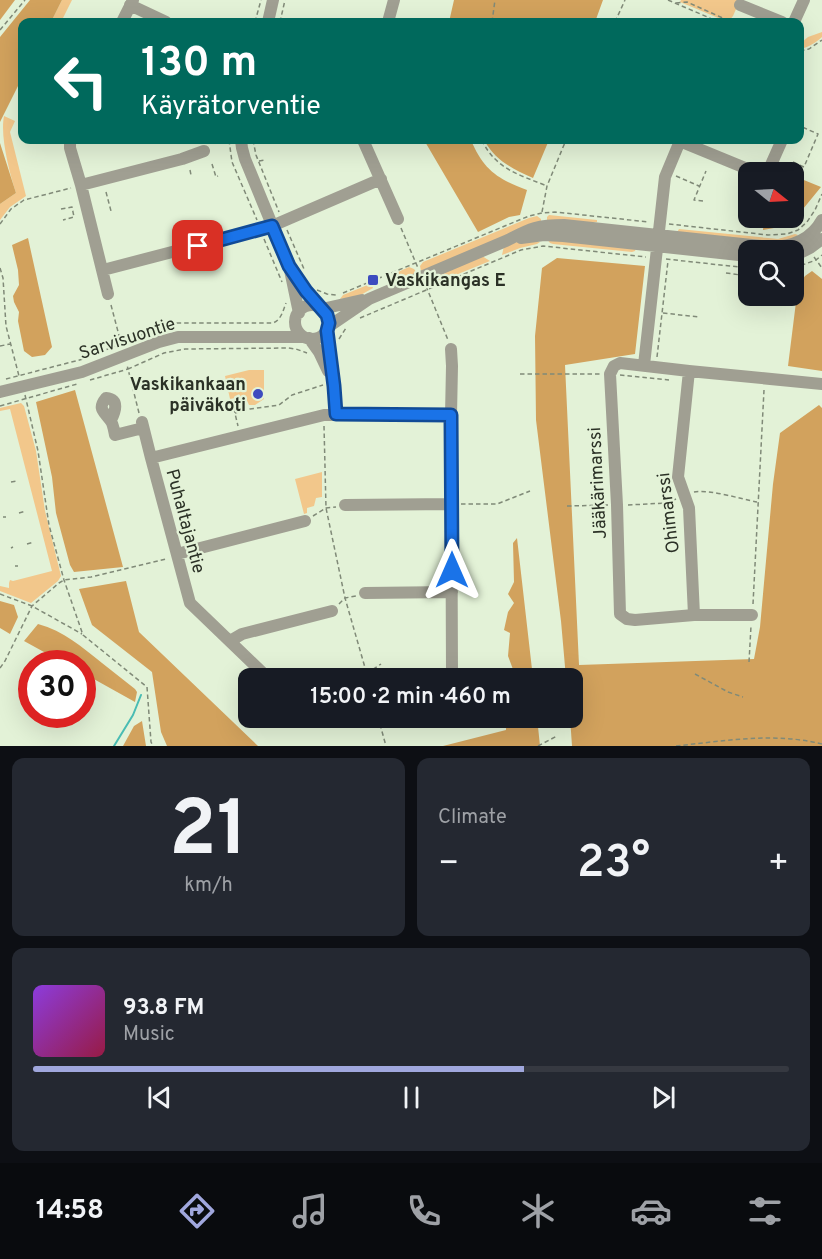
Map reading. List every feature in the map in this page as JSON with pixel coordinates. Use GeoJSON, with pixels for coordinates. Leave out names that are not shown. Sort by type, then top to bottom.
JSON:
{"type":"FeatureCollection","features":[{"type":"Feature","properties":{"kind":"street"},"geometry":{"type":"LineString","coordinates":[[269,18],[273,0]]}},
{"type":"Feature","properties":{"kind":"street"},"geometry":{"type":"LineString","coordinates":[[389,18],[394,0]]}},
{"type":"Feature","properties":{"kind":"street"},"geometry":{"type":"LineString","coordinates":[[796,18],[804,0]]}},
{"type":"Feature","properties":{"kind":"street"},"geometry":{"type":"LineString","coordinates":[[124,18],[132,3],[159,18]]}},
{"type":"Feature","properties":{"kind":"street"},"geometry":{"type":"LineString","coordinates":[[740,5],[772,18]]}},
{"type":"Feature","properties":{"kind":"street"},"geometry":{"type":"LineString","coordinates":[[70,144],[108,294]]}},
{"type":"Feature","properties":{"kind":"street"},"geometry":{"type":"LineString","coordinates":[[242,144],[245,159],[289,266],[306,291],[327,315],[328,329],[324,350],[330,415]]}},
{"type":"Feature","properties":{"kind":"street"},"geometry":{"type":"LineString","coordinates":[[365,144],[398,219]]}},
{"type":"Feature","properties":{"kind":"street"},"geometry":{"type":"LineString","coordinates":[[650,366],[665,177],[677,144]]}},
{"type":"Feature","properties":{"kind":"street"},"geometry":{"type":"LineString","coordinates":[[688,144],[738,165]]}},
{"type":"Feature","properties":{"kind":"street"},"geometry":{"type":"LineString","coordinates":[[772,162],[780,144]]}},
{"type":"Feature","properties":{"kind":"street"},"geometry":{"type":"LineString","coordinates":[[81,185],[182,159],[204,151]]}},
{"type":"Feature","properties":{"kind":"street"},"geometry":{"type":"LineString","coordinates":[[102,270],[272,226],[381,179]]}},
{"type":"Feature","properties":{"kind":"street"},"geometry":{"type":"LineString","coordinates":[[268,336],[287,326],[305,307],[320,308],[369,299],[508,240],[543,219],[660,245],[770,247],[782,247],[804,239],[813,233],[822,220]]}},
{"type":"Feature","properties":{"kind":"street"},"geometry":{"type":"LineString","coordinates":[[508,240],[544,235],[738,255]]}},
{"type":"Feature","properties":{"kind":"street"},"geometry":{"type":"LineString","coordinates":[[804,252],[822,239]]}},
{"type":"Feature","properties":{"kind":"street"},"geometry":{"type":"LineString","coordinates":[[289,266],[297,315],[296,326],[306,338],[324,350]]}},
{"type":"Feature","properties":{"kind":"street"},"geometry":{"type":"LineString","coordinates":[[306,338],[318,338],[369,299]]}},
{"type":"Feature","properties":{"kind":"street","name":"Sarvisuontie"},"geometry":{"type":"LineString","coordinates":[[0,392],[82,372],[169,339],[189,336],[306,338]]}},
{"type":"Feature","properties":{"kind":"street"},"geometry":{"type":"LineString","coordinates":[[451,349],[451,668]]}},
{"type":"Feature","properties":{"kind":"street","name":"Jääkärimarssi"},"geometry":{"type":"LineString","coordinates":[[752,615],[694,615],[635,620],[627,619],[620,614],[617,505],[609,374],[614,366],[620,363],[822,384]]}},
{"type":"Feature","properties":{"kind":"street","name":"Ohimarssi"},"geometry":{"type":"LineString","coordinates":[[688,371],[678,477],[689,508],[694,615]]}},
{"type":"Feature","properties":{"kind":"street","name":"Puhaltajantie"},"geometry":{"type":"LineString","coordinates":[[258,668],[190,603],[151,458],[330,415],[451,415]]}},
{"type":"Feature","properties":{"kind":"street"},"geometry":{"type":"LineString","coordinates":[[111,420],[115,435],[142,424],[151,458]]}},
{"type":"Feature","properties":{"kind":"street"},"geometry":{"type":"LineString","coordinates":[[345,506],[452,504]]}},
{"type":"Feature","properties":{"kind":"street"},"geometry":{"type":"LineString","coordinates":[[177,555],[305,520]]}},
{"type":"Feature","properties":{"kind":"street"},"geometry":{"type":"LineString","coordinates":[[365,593],[452,592]]}},
{"type":"Feature","properties":{"kind":"street"},"geometry":{"type":"LineString","coordinates":[[230,641],[242,634],[332,611]]}},
{"type":"Feature","properties":{"kind":"path"},"geometry":{"type":"LineString","coordinates":[[0,30],[25,0]]}},
{"type":"Feature","properties":{"kind":"path"},"geometry":{"type":"LineString","coordinates":[[256,18],[261,0]]}},
{"type":"Feature","properties":{"kind":"path"},"geometry":{"type":"LineString","coordinates":[[281,18],[285,0]]}},
{"type":"Feature","properties":{"kind":"path"},"geometry":{"type":"LineString","coordinates":[[493,18],[495,0]]}},
{"type":"Feature","properties":{"kind":"path"},"geometry":{"type":"LineString","coordinates":[[617,18],[625,0]]}},
{"type":"Feature","properties":{"kind":"path"},"geometry":{"type":"LineString","coordinates":[[668,0],[710,18]]}},
{"type":"Feature","properties":{"kind":"path"},"geometry":{"type":"LineString","coordinates":[[676,3],[687,2],[723,18]]}},
{"type":"Feature","properties":{"kind":"path"},"geometry":{"type":"LineString","coordinates":[[804,48],[822,40]]}},
{"type":"Feature","properties":{"kind":"path"},"geometry":{"type":"LineString","coordinates":[[816,44],[822,44]]}},
{"type":"Feature","properties":{"kind":"path"},"geometry":{"type":"LineString","coordinates":[[804,128],[818,134],[804,167]]}},
{"type":"Feature","properties":{"kind":"path"},"geometry":{"type":"LineString","coordinates":[[805,134],[807,129]]}},
{"type":"Feature","properties":{"kind":"path"},"geometry":{"type":"LineString","coordinates":[[484,144],[494,160],[502,166],[547,186]]}},
{"type":"Feature","properties":{"kind":"path"},"geometry":{"type":"LineString","coordinates":[[543,219],[543,203],[547,186],[564,144]]}},
{"type":"Feature","properties":{"kind":"path"},"geometry":{"type":"LineString","coordinates":[[258,161],[265,160]]}},
{"type":"Feature","properties":{"kind":"path"},"geometry":{"type":"LineString","coordinates":[[212,164],[216,177],[218,176]]}},
{"type":"Feature","properties":{"kind":"path"},"geometry":{"type":"LineString","coordinates":[[190,170],[191,175]]}},
{"type":"Feature","properties":{"kind":"path"},"geometry":{"type":"LineString","coordinates":[[703,201],[694,200],[706,171]]}},
{"type":"Feature","properties":{"kind":"path"},"geometry":{"type":"LineString","coordinates":[[672,174],[700,186]]}},
{"type":"Feature","properties":{"kind":"path"},"geometry":{"type":"LineString","coordinates":[[0,224],[10,209],[24,200],[81,185]]}},
{"type":"Feature","properties":{"kind":"path"},"geometry":{"type":"LineString","coordinates":[[106,192],[111,211],[109,211]]}},
{"type":"Feature","properties":{"kind":"path"},"geometry":{"type":"LineString","coordinates":[[356,321],[521,250],[543,246],[660,245],[787,234],[798,230],[807,222],[822,194]]}},
{"type":"Feature","properties":{"kind":"path"},"geometry":{"type":"LineString","coordinates":[[61,209],[72,207],[75,218],[63,220]]}},
{"type":"Feature","properties":{"kind":"path"},"geometry":{"type":"LineString","coordinates":[[312,288],[336,295],[510,223],[529,216],[543,219],[555,212],[660,245],[738,265]]}},
{"type":"Feature","properties":{"kind":"path"},"geometry":{"type":"LineString","coordinates":[[398,219],[416,262]]}},
{"type":"Feature","properties":{"kind":"path"},"geometry":{"type":"LineString","coordinates":[[650,366],[662,313],[660,245]]}},
{"type":"Feature","properties":{"kind":"path"},"geometry":{"type":"LineString","coordinates":[[804,264],[822,255]]}},
{"type":"Feature","properties":{"kind":"path"},"geometry":{"type":"LineString","coordinates":[[816,260],[822,268]]}},
{"type":"Feature","properties":{"kind":"path"},"geometry":{"type":"LineString","coordinates":[[0,268],[3,278],[6,326],[19,376],[24,386],[25,400],[40,461],[50,525],[64,580],[83,634]]}},
{"type":"Feature","properties":{"kind":"path"},"geometry":{"type":"LineString","coordinates":[[726,273],[738,275]]}},
{"type":"Feature","properties":{"kind":"path"},"geometry":{"type":"LineString","coordinates":[[427,290],[451,349]]}},
{"type":"Feature","properties":{"kind":"path"},"geometry":{"type":"LineString","coordinates":[[662,313],[699,317]]}},
{"type":"Feature","properties":{"kind":"path"},"geometry":{"type":"LineString","coordinates":[[142,424],[128,369],[175,350],[194,348],[288,348],[311,356],[334,345],[348,324]]}},
{"type":"Feature","properties":{"kind":"path"},"geometry":{"type":"LineString","coordinates":[[0,346],[10,344]]}},
{"type":"Feature","properties":{"kind":"path"},"geometry":{"type":"LineString","coordinates":[[520,374],[558,374]]}},
{"type":"Feature","properties":{"kind":"path"},"geometry":{"type":"LineString","coordinates":[[235,413],[279,405],[292,395],[327,387]]}},
{"type":"Feature","properties":{"kind":"path"},"geometry":{"type":"LineString","coordinates":[[749,662],[764,389]]}},
{"type":"Feature","properties":{"kind":"path"},"geometry":{"type":"LineString","coordinates":[[232,401],[240,435]]}},
{"type":"Feature","properties":{"kind":"path"},"geometry":{"type":"LineString","coordinates":[[330,415],[326,508],[345,598],[365,668]]}},
{"type":"Feature","properties":{"kind":"path"},"geometry":{"type":"LineString","coordinates":[[11,482],[18,481]]}},
{"type":"Feature","properties":{"kind":"path"},"geometry":{"type":"LineString","coordinates":[[567,506],[667,503],[697,490],[758,502]]}},
{"type":"Feature","properties":{"kind":"path"},"geometry":{"type":"LineString","coordinates":[[452,504],[497,504],[530,491]]}},
{"type":"Feature","properties":{"kind":"path"},"geometry":{"type":"LineString","coordinates":[[305,520],[326,508],[345,506]]}},
{"type":"Feature","properties":{"kind":"path"},"geometry":{"type":"LineString","coordinates":[[19,513],[26,512]]}},
{"type":"Feature","properties":{"kind":"path"},"geometry":{"type":"LineString","coordinates":[[27,544],[34,542]]}},
{"type":"Feature","properties":{"kind":"path"},"geometry":{"type":"LineString","coordinates":[[0,668],[33,606],[64,580],[118,572],[177,555]]}},
{"type":"Feature","properties":{"kind":"path"},"geometry":{"type":"LineString","coordinates":[[332,611],[345,598],[365,593]]}},
{"type":"Feature","properties":{"kind":"path"},"geometry":{"type":"LineString","coordinates":[[0,594],[33,606],[83,634],[147,687],[153,746]]}},
{"type":"Feature","properties":{"kind":"path"},"geometry":{"type":"LineString","coordinates":[[375,668],[381,664]]}},
{"type":"Feature","properties":{"kind":"path"},"geometry":{"type":"LineString","coordinates":[[695,674],[728,692],[743,697]]}},
{"type":"Feature","properties":{"kind":"path"},"geometry":{"type":"LineString","coordinates":[[381,728],[386,746]]}},
{"type":"Feature","properties":{"kind":"path"},"geometry":{"type":"LineString","coordinates":[[538,746],[557,736]]}},
{"type":"Feature","properties":{"kind":"path"},"geometry":{"type":"LineString","coordinates":[[676,746],[764,737],[822,744]]}},
{"type":"Feature","properties":{"kind":"shaded area"},"geometry":{"type":"Polygon","coordinates":[[[0,0],[15,0],[0,20],[0,0]]]}},
{"type":"Feature","properties":{"kind":"shaded area"},"geometry":{"type":"Polygon","coordinates":[[[30,0],[62,0],[53,18],[18,18],[18,86],[0,122],[0,37],[30,0]]]}},
{"type":"Feature","properties":{"kind":"shaded area"},"geometry":{"type":"Polygon","coordinates":[[[62,0],[72,0],[63,18],[53,18],[62,0]]]}},
{"type":"Feature","properties":{"kind":"shaded area"},"geometry":{"type":"Polygon","coordinates":[[[454,0],[603,0],[596,18],[450,18],[454,0]]]}},
{"type":"Feature","properties":{"kind":"shaded area"},"geometry":{"type":"Polygon","coordinates":[[[681,0],[740,0],[731,18],[718,18],[680,2],[681,0]]]}},
{"type":"Feature","properties":{"kind":"shaded area"},"geometry":{"type":"Polygon","coordinates":[[[822,32],[822,37],[804,48],[804,40],[822,32]]]}},
{"type":"Feature","properties":{"kind":"shaded area"},"geometry":{"type":"Polygon","coordinates":[[[4,116],[15,121],[10,132],[26,196],[10,207],[0,220],[0,204],[16,193],[4,143],[4,116]]]}},
{"type":"Feature","properties":{"kind":"shaded area"},"geometry":{"type":"Polygon","coordinates":[[[0,143],[16,193],[0,204],[0,143]]]}},
{"type":"Feature","properties":{"kind":"shaded area"},"geometry":{"type":"Polygon","coordinates":[[[426,144],[473,144],[492,172],[507,182],[527,190],[520,215],[509,217],[478,232],[426,144]]]}},
{"type":"Feature","properties":{"kind":"shaded area"},"geometry":{"type":"Polygon","coordinates":[[[486,144],[547,144],[533,178],[505,163],[486,144]]]}},
{"type":"Feature","properties":{"kind":"shaded area"},"geometry":{"type":"Polygon","coordinates":[[[804,180],[821,187],[804,208],[804,180]]]}},
{"type":"Feature","properties":{"kind":"shaded area"},"geometry":{"type":"Polygon","coordinates":[[[549,215],[597,220],[597,222],[547,221],[549,215]]]}},
{"type":"Feature","properties":{"kind":"shaded area"},"geometry":{"type":"Polygon","coordinates":[[[537,216],[541,219],[541,223],[421,271],[420,266],[423,262],[537,216]]]}},
{"type":"Feature","properties":{"kind":"shaded area"},"geometry":{"type":"Polygon","coordinates":[[[679,229],[778,239],[798,235],[792,240],[761,240],[676,234],[679,229]]]}},
{"type":"Feature","properties":{"kind":"shaded area"},"geometry":{"type":"Polygon","coordinates":[[[28,238],[52,347],[45,355],[32,357],[24,351],[18,321],[19,312],[13,296],[19,285],[12,245],[28,238]]]}},
{"type":"Feature","properties":{"kind":"shaded area"},"geometry":{"type":"Polygon","coordinates":[[[547,239],[636,248],[632,252],[553,244],[547,239]]]}},
{"type":"Feature","properties":{"kind":"shaded area"},"geometry":{"type":"Polygon","coordinates":[[[520,241],[540,242],[502,255],[504,246],[520,241]]]}},
{"type":"Feature","properties":{"kind":"shaded area"},"geometry":{"type":"Polygon","coordinates":[[[482,256],[490,261],[431,285],[425,280],[482,256]]]}},
{"type":"Feature","properties":{"kind":"shaded area"},"geometry":{"type":"Polygon","coordinates":[[[557,258],[645,266],[635,354],[565,365],[579,665],[754,659],[760,627],[780,433],[819,405],[822,408],[822,746],[572,746],[571,728],[583,728],[583,668],[565,668],[536,420],[535,336],[542,268],[557,258]]]}},
{"type":"Feature","properties":{"kind":"shaded area"},"geometry":{"type":"Polygon","coordinates":[[[409,267],[417,273],[391,280],[389,276],[409,267]]]}},
{"type":"Feature","properties":{"kind":"shaded area"},"geometry":{"type":"Polygon","coordinates":[[[812,271],[822,279],[822,371],[788,366],[796,306],[804,306],[805,276],[812,271]]]}},
{"type":"Feature","properties":{"kind":"shaded area"},"geometry":{"type":"Polygon","coordinates":[[[370,284],[373,288],[359,296],[340,299],[343,295],[370,284]]]}},
{"type":"Feature","properties":{"kind":"shaded area"},"geometry":{"type":"Polygon","coordinates":[[[249,370],[264,370],[264,399],[255,405],[249,405],[245,396],[230,399],[225,376],[249,370]]]}},
{"type":"Feature","properties":{"kind":"shaded area"},"geometry":{"type":"Polygon","coordinates":[[[75,390],[123,567],[74,572],[70,565],[56,513],[52,477],[36,402],[75,390]]]}},
{"type":"Feature","properties":{"kind":"shaded area"},"geometry":{"type":"Polygon","coordinates":[[[21,403],[24,406],[36,451],[45,511],[61,576],[31,603],[0,591],[0,586],[9,588],[10,580],[52,571],[10,409],[0,411],[0,408],[21,403]]]}},
{"type":"Feature","properties":{"kind":"shaded area"},"geometry":{"type":"Polygon","coordinates":[[[322,472],[322,497],[316,498],[314,506],[307,508],[307,513],[304,514],[295,479],[322,472]]]}},
{"type":"Feature","properties":{"kind":"shaded area"},"geometry":{"type":"Polygon","coordinates":[[[517,538],[532,668],[512,668],[508,656],[510,633],[504,630],[508,612],[514,603],[508,594],[514,582],[513,543],[517,538]]]}},
{"type":"Feature","properties":{"kind":"shaded area"},"geometry":{"type":"Polygon","coordinates":[[[126,581],[139,632],[258,746],[167,746],[161,732],[152,672],[92,625],[79,589],[126,581]]]}},
{"type":"Feature","properties":{"kind":"shaded area"},"geometry":{"type":"Polygon","coordinates":[[[0,601],[14,605],[18,617],[10,634],[0,628],[0,601]]]}},
{"type":"Feature","properties":{"kind":"shaded area"},"geometry":{"type":"Polygon","coordinates":[[[38,624],[56,631],[86,650],[40,650],[24,641],[38,624]]]}},
{"type":"Feature","properties":{"kind":"shaded area"},"geometry":{"type":"Polygon","coordinates":[[[96,658],[135,689],[137,692],[135,702],[96,680],[96,658]]]}},
{"type":"Feature","properties":{"kind":"shaded area"},"geometry":{"type":"Polygon","coordinates":[[[142,721],[146,746],[123,746],[134,726],[142,721]]]}},
{"type":"Feature","properties":{"kind":"shaded area"},"geometry":{"type":"Polygon","coordinates":[[[506,728],[538,728],[540,746],[443,746],[506,730],[506,728]]]}},
{"type":"Feature","properties":{"kind":"waterway"},"geometry":{"type":"LineString","coordinates":[[114,746],[133,715],[141,695]]}},
{"type":"Feature","properties":{"kind":"place","name":"Vaskikangas E"},"geometry":{"type":"Point","coordinates":[373,280]}},
{"type":"Feature","properties":{"kind":"place","name":"Vaskikankaan päiväkoti"},"geometry":{"type":"Point","coordinates":[258,394]}},
{"type":"Feature","properties":{"kind":"route"},"geometry":{"type":"LineString","coordinates":[[198,246],[272,226],[289,266],[318,307],[327,315],[328,348],[336,414],[451,415],[452,570]]}}]}
